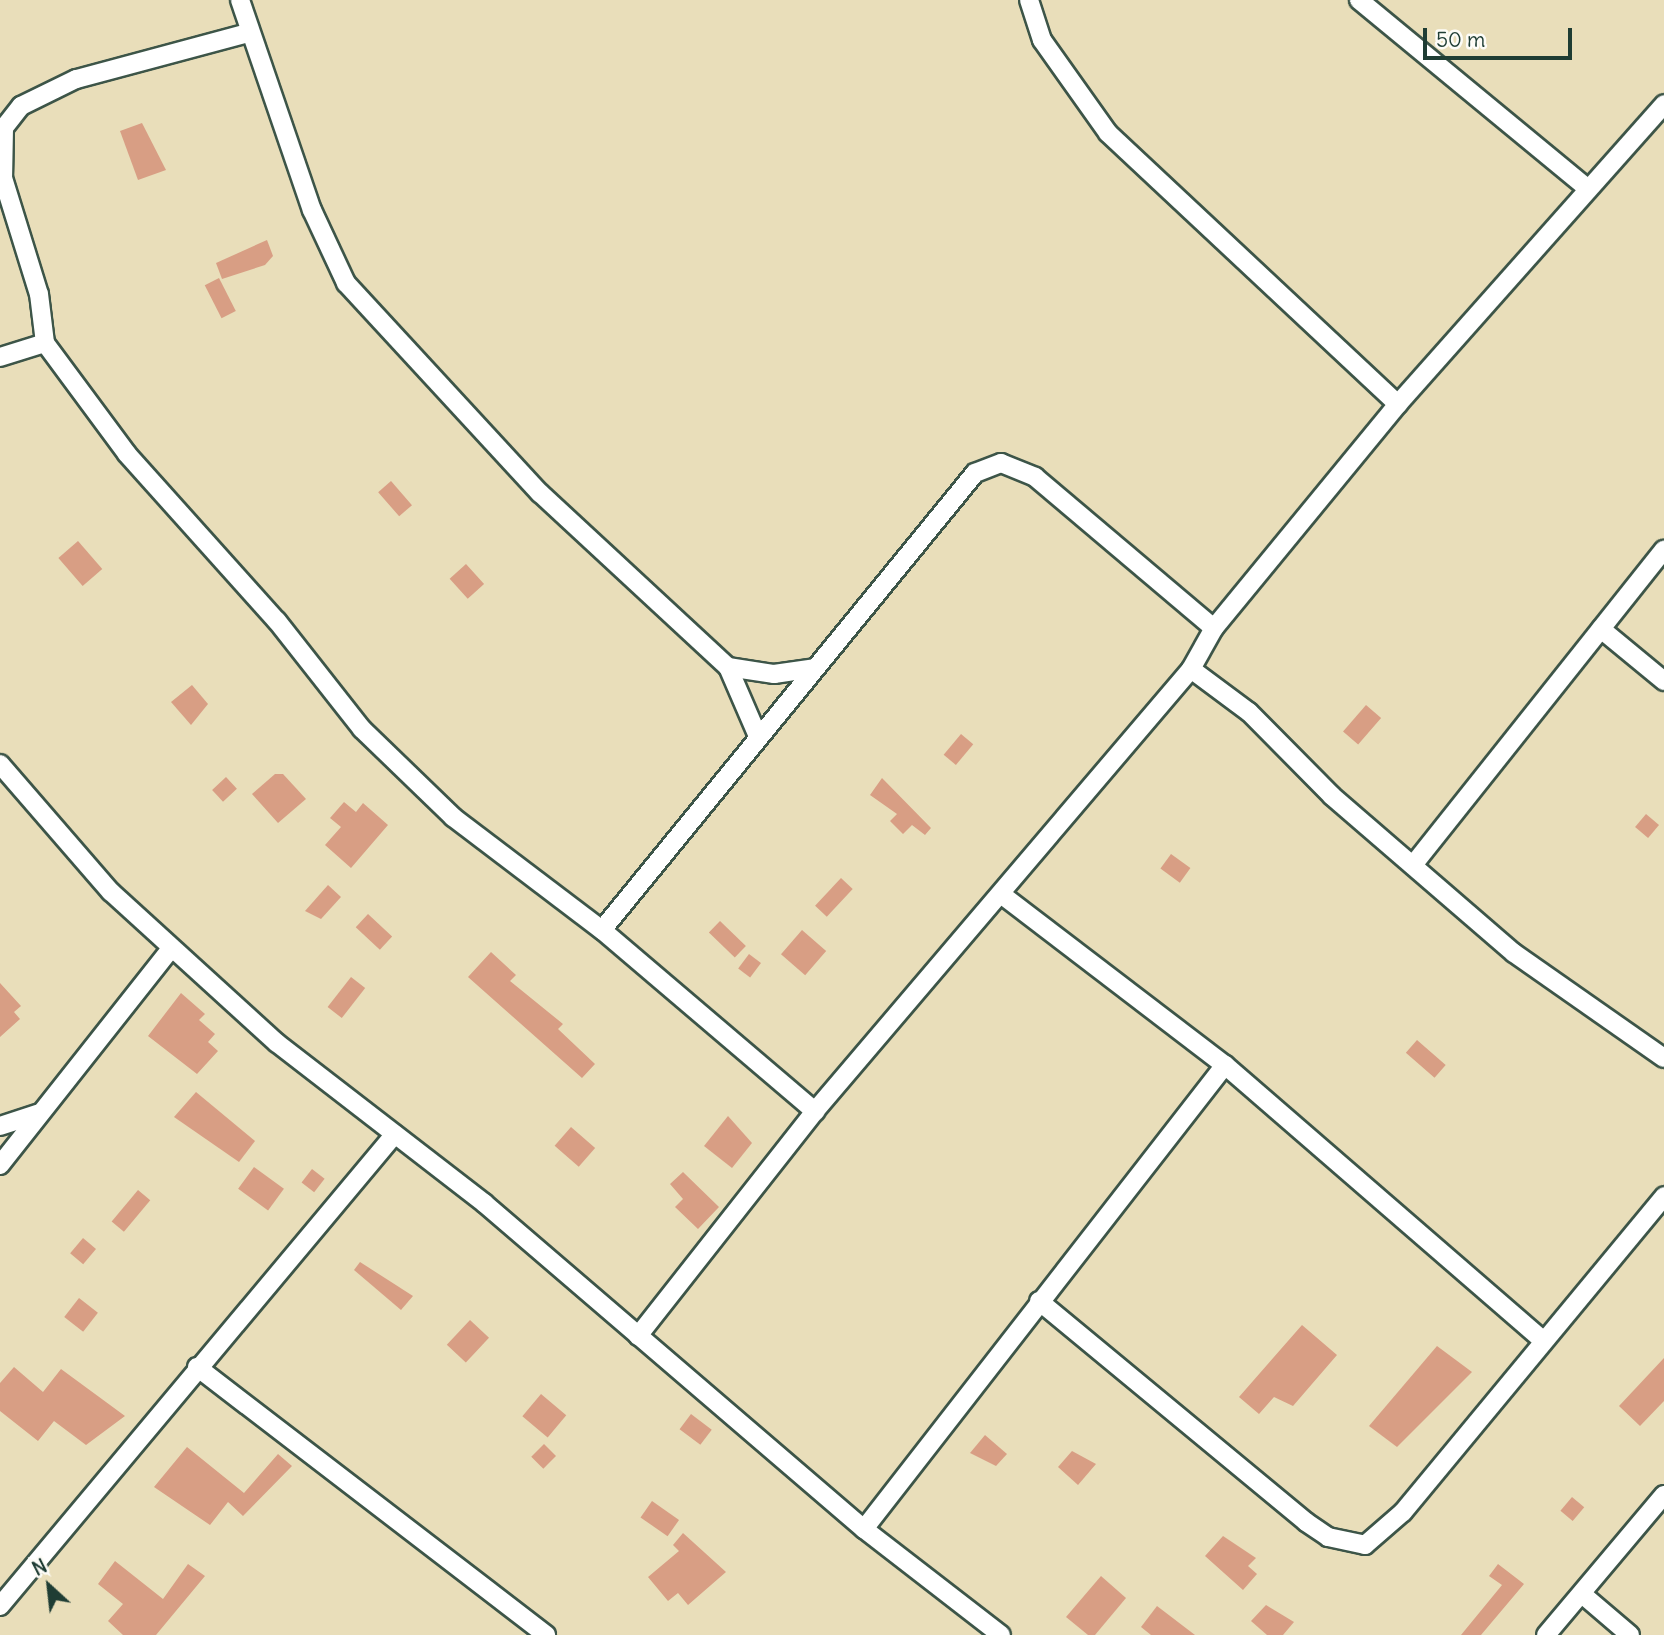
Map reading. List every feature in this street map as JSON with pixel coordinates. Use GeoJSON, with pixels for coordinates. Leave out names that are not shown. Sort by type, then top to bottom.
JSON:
{"type":"FeatureCollection","features":[{"type":"Feature","properties":{"kind":"street"},"geometry":{"type":"LineString","coordinates":[[240,0],[248,33],[330,257],[346,283],[540,493],[728,667],[757,734]]}},
{"type":"Feature","properties":{"kind":"street"},"geometry":{"type":"LineString","coordinates":[[1029,0],[1042,40],[1108,133],[1398,404]]}},
{"type":"Feature","properties":{"kind":"street"},"geometry":{"type":"LineString","coordinates":[[1359,0],[1585,186]]}},
{"type":"Feature","properties":{"kind":"street"},"geometry":{"type":"LineString","coordinates":[[248,33],[76,79],[21,106],[4,128],[3,178],[39,294],[45,343],[127,454],[277,621],[362,729],[453,817],[602,930],[815,1111]]}},
{"type":"Feature","properties":{"kind":"street"},"geometry":{"type":"LineString","coordinates":[[638,1336],[815,1111],[1191,669],[1214,628],[1398,404],[1585,186],[1664,104]]}},
{"type":"Feature","properties":{"kind":"street"},"geometry":{"type":"LineString","coordinates":[[0,357],[45,343]]}},
{"type":"Feature","properties":{"kind":"street"},"geometry":{"type":"LineString","coordinates":[[602,930],[757,734],[816,668],[975,473],[1002,463],[1074,505],[1214,628]]}},
{"type":"Feature","properties":{"kind":"street"},"geometry":{"type":"LineString","coordinates":[[1413,865],[1664,550]]}},
{"type":"Feature","properties":{"kind":"street"},"geometry":{"type":"LineString","coordinates":[[1601,629],[1664,681]]}},
{"type":"Feature","properties":{"kind":"street"},"geometry":{"type":"LineString","coordinates":[[728,667],[774,674],[816,668]]}},
{"type":"Feature","properties":{"kind":"street"},"geometry":{"type":"LineString","coordinates":[[1191,669],[1249,712],[1413,865],[1514,953],[1664,1058]]}},
{"type":"Feature","properties":{"kind":"street"},"geometry":{"type":"LineString","coordinates":[[0,765],[170,950],[638,1336],[864,1529],[1001,1635]]}},
{"type":"Feature","properties":{"kind":"street"},"geometry":{"type":"LineString","coordinates":[[1001,894],[1225,1065],[1542,1340]]}},
{"type":"Feature","properties":{"kind":"street"},"geometry":{"type":"LineString","coordinates":[[0,1165],[170,950]]}},
{"type":"Feature","properties":{"kind":"street"},"geometry":{"type":"LineString","coordinates":[[864,1529],[1225,1065]]}},
{"type":"Feature","properties":{"kind":"street"},"geometry":{"type":"LineString","coordinates":[[0,1126],[38,1114]]}},
{"type":"Feature","properties":{"kind":"street"},"geometry":{"type":"LineString","coordinates":[[0,1606],[40,1566],[197,1367],[395,1134]]}},
{"type":"Feature","properties":{"kind":"street"},"geometry":{"type":"LineString","coordinates":[[1039,1301],[1306,1522],[1328,1537],[1365,1545],[1403,1512],[1542,1340],[1664,1196]]}},
{"type":"Feature","properties":{"kind":"street"},"geometry":{"type":"LineString","coordinates":[[197,1367],[546,1635]]}},
{"type":"Feature","properties":{"kind":"street"},"geometry":{"type":"LineString","coordinates":[[1546,1635],[1664,1495]]}},
{"type":"Feature","properties":{"kind":"street"},"geometry":{"type":"LineString","coordinates":[[1582,1594],[1630,1635]]}},
{"type":"Feature","properties":{"kind":"building"},"geometry":{"type":"Polygon","coordinates":[[[142,123],[166,170],[138,180],[120,131],[142,123]]]}},
{"type":"Feature","properties":{"kind":"building"},"geometry":{"type":"Polygon","coordinates":[[[267,240],[273,256],[265,265],[222,279],[216,263],[267,240]]]}},
{"type":"Feature","properties":{"kind":"building"},"geometry":{"type":"Polygon","coordinates":[[[219,278],[236,311],[222,318],[205,285],[219,278]]]}},
{"type":"Feature","properties":{"kind":"building"},"geometry":{"type":"Polygon","coordinates":[[[391,481],[412,505],[399,516],[378,492],[391,481]]]}},
{"type":"Feature","properties":{"kind":"building"},"geometry":{"type":"Polygon","coordinates":[[[78,541],[102,569],[83,586],[58,558],[78,541]]]}},
{"type":"Feature","properties":{"kind":"building"},"geometry":{"type":"Polygon","coordinates":[[[466,564],[484,584],[468,599],[450,579],[466,564]]]}},
{"type":"Feature","properties":{"kind":"building"},"geometry":{"type":"Polygon","coordinates":[[[192,685],[208,704],[191,725],[171,702],[192,685]]]}},
{"type":"Feature","properties":{"kind":"building"},"geometry":{"type":"Polygon","coordinates":[[[1366,705],[1381,718],[1358,745],[1343,731],[1366,705]]]}},
{"type":"Feature","properties":{"kind":"building"},"geometry":{"type":"Polygon","coordinates":[[[961,734],[973,744],[956,765],[944,755],[961,734]]]}},
{"type":"Feature","properties":{"kind":"building"},"geometry":{"type":"Polygon","coordinates":[[[275,774],[283,774],[306,799],[278,823],[252,794],[275,774]]]}},
{"type":"Feature","properties":{"kind":"building"},"geometry":{"type":"Polygon","coordinates":[[[226,777],[237,789],[223,802],[212,790],[226,777]]]}},
{"type":"Feature","properties":{"kind":"building"},"geometry":{"type":"Polygon","coordinates":[[[882,778],[931,828],[925,835],[912,825],[903,834],[890,821],[897,814],[870,795],[882,778]]]}},
{"type":"Feature","properties":{"kind":"building"},"geometry":{"type":"Polygon","coordinates":[[[344,802],[356,812],[363,803],[388,825],[351,868],[325,845],[341,827],[330,818],[344,802]]]}},
{"type":"Feature","properties":{"kind":"building"},"geometry":{"type":"Polygon","coordinates":[[[1646,814],[1659,825],[1648,838],[1635,827],[1646,814]]]}},
{"type":"Feature","properties":{"kind":"building"},"geometry":{"type":"Polygon","coordinates":[[[1171,854],[1190,868],[1180,883],[1160,869],[1171,854]]]}},
{"type":"Feature","properties":{"kind":"building"},"geometry":{"type":"Polygon","coordinates":[[[841,878],[853,889],[827,917],[815,906],[841,878]]]}},
{"type":"Feature","properties":{"kind":"building"},"geometry":{"type":"Polygon","coordinates":[[[328,885],[341,897],[321,919],[305,911],[328,885]]]}},
{"type":"Feature","properties":{"kind":"building"},"geometry":{"type":"Polygon","coordinates":[[[368,914],[392,937],[380,950],[356,927],[368,914]]]}},
{"type":"Feature","properties":{"kind":"building"},"geometry":{"type":"Polygon","coordinates":[[[720,921],[746,946],[735,958],[709,933],[720,921]]]}},
{"type":"Feature","properties":{"kind":"building"},"geometry":{"type":"Polygon","coordinates":[[[802,930],[826,951],[805,975],[781,954],[802,930]]]}},
{"type":"Feature","properties":{"kind":"building"},"geometry":{"type":"Polygon","coordinates":[[[491,952],[516,975],[510,981],[563,1024],[558,1029],[595,1064],[582,1078],[468,977],[491,952]]]}},
{"type":"Feature","properties":{"kind":"building"},"geometry":{"type":"Polygon","coordinates":[[[749,954],[761,963],[750,977],[738,968],[749,954]]]}},
{"type":"Feature","properties":{"kind":"building"},"geometry":{"type":"Polygon","coordinates":[[[351,977],[365,988],[342,1018],[328,1007],[351,977]]]}},
{"type":"Feature","properties":{"kind":"building"},"geometry":{"type":"Polygon","coordinates":[[[0,983],[21,1006],[14,1012],[20,1019],[0,1037],[0,983]]]}},
{"type":"Feature","properties":{"kind":"building"},"geometry":{"type":"Polygon","coordinates":[[[181,993],[205,1014],[199,1020],[215,1034],[208,1042],[218,1051],[197,1074],[148,1036],[181,993]]]}},
{"type":"Feature","properties":{"kind":"building"},"geometry":{"type":"Polygon","coordinates":[[[1417,1040],[1446,1065],[1435,1078],[1406,1053],[1417,1040]]]}},
{"type":"Feature","properties":{"kind":"building"},"geometry":{"type":"Polygon","coordinates":[[[196,1092],[255,1141],[239,1162],[174,1117],[196,1092]]]}},
{"type":"Feature","properties":{"kind":"building"},"geometry":{"type":"Polygon","coordinates":[[[728,1116],[752,1143],[732,1168],[704,1146],[728,1116]]]}},
{"type":"Feature","properties":{"kind":"building"},"geometry":{"type":"Polygon","coordinates":[[[571,1127],[595,1148],[579,1167],[555,1146],[571,1127]]]}},
{"type":"Feature","properties":{"kind":"building"},"geometry":{"type":"Polygon","coordinates":[[[254,1167],[284,1189],[268,1211],[238,1189],[254,1167]]]}},
{"type":"Feature","properties":{"kind":"building"},"geometry":{"type":"Polygon","coordinates":[[[312,1169],[325,1179],[314,1192],[302,1182],[312,1169]]]}},
{"type":"Feature","properties":{"kind":"building"},"geometry":{"type":"Polygon","coordinates":[[[683,1172],[719,1207],[698,1229],[675,1207],[683,1199],[670,1184],[683,1172]]]}},
{"type":"Feature","properties":{"kind":"building"},"geometry":{"type":"Polygon","coordinates":[[[138,1190],[150,1200],[124,1232],[112,1221],[138,1190]]]}},
{"type":"Feature","properties":{"kind":"building"},"geometry":{"type":"Polygon","coordinates":[[[83,1238],[96,1249],[83,1264],[70,1253],[83,1238]]]}},
{"type":"Feature","properties":{"kind":"building"},"geometry":{"type":"Polygon","coordinates":[[[360,1262],[413,1296],[401,1310],[354,1270],[360,1262]]]}},
{"type":"Feature","properties":{"kind":"building"},"geometry":{"type":"Polygon","coordinates":[[[79,1298],[98,1313],[83,1332],[64,1317],[79,1298]]]}},
{"type":"Feature","properties":{"kind":"building"},"geometry":{"type":"Polygon","coordinates":[[[470,1320],[489,1338],[466,1363],[447,1345],[470,1320]]]}},
{"type":"Feature","properties":{"kind":"building"},"geometry":{"type":"Polygon","coordinates":[[[1302,1325],[1337,1355],[1293,1406],[1274,1397],[1259,1414],[1239,1397],[1302,1325]]]}},
{"type":"Feature","properties":{"kind":"building"},"geometry":{"type":"Polygon","coordinates":[[[1437,1346],[1472,1372],[1397,1447],[1369,1426],[1437,1346]]]}},
{"type":"Feature","properties":{"kind":"building"},"geometry":{"type":"Polygon","coordinates":[[[1664,1358],[1664,1401],[1640,1426],[1619,1406],[1664,1358]]]}},
{"type":"Feature","properties":{"kind":"building"},"geometry":{"type":"Polygon","coordinates":[[[14,1367],[43,1392],[61,1369],[125,1416],[86,1445],[54,1421],[38,1441],[0,1411],[0,1383],[14,1367]]]}},
{"type":"Feature","properties":{"kind":"building"},"geometry":{"type":"Polygon","coordinates":[[[541,1394],[566,1415],[548,1437],[522,1416],[541,1394]]]}},
{"type":"Feature","properties":{"kind":"building"},"geometry":{"type":"Polygon","coordinates":[[[691,1414],[712,1430],[700,1445],[680,1429],[691,1414]]]}},
{"type":"Feature","properties":{"kind":"building"},"geometry":{"type":"Polygon","coordinates":[[[985,1435],[1007,1454],[996,1466],[970,1453],[985,1435]]]}},
{"type":"Feature","properties":{"kind":"building"},"geometry":{"type":"Polygon","coordinates":[[[544,1444],[556,1456],[543,1469],[531,1457],[544,1444]]]}},
{"type":"Feature","properties":{"kind":"building"},"geometry":{"type":"Polygon","coordinates":[[[187,1447],[244,1493],[278,1454],[292,1466],[243,1516],[228,1502],[210,1525],[154,1487],[187,1447]]]}},
{"type":"Feature","properties":{"kind":"building"},"geometry":{"type":"Polygon","coordinates":[[[1072,1451],[1096,1464],[1078,1485],[1058,1467],[1072,1451]]]}},
{"type":"Feature","properties":{"kind":"building"},"geometry":{"type":"Polygon","coordinates":[[[1572,1497],[1584,1507],[1573,1521],[1560,1511],[1572,1497]]]}},
{"type":"Feature","properties":{"kind":"building"},"geometry":{"type":"Polygon","coordinates":[[[652,1501],[679,1520],[668,1536],[641,1517],[652,1501]]]}},
{"type":"Feature","properties":{"kind":"building"},"geometry":{"type":"Polygon","coordinates":[[[683,1533],[726,1572],[688,1605],[678,1593],[668,1601],[648,1577],[679,1551],[673,1545],[683,1533]]]}},
{"type":"Feature","properties":{"kind":"building"},"geometry":{"type":"Polygon","coordinates":[[[1223,1536],[1256,1558],[1248,1566],[1257,1574],[1243,1590],[1205,1556],[1223,1536]]]}},
{"type":"Feature","properties":{"kind":"building"},"geometry":{"type":"Polygon","coordinates":[[[115,1561],[163,1599],[188,1564],[205,1576],[156,1635],[123,1635],[108,1621],[123,1604],[98,1584],[115,1561]]]}},
{"type":"Feature","properties":{"kind":"building"},"geometry":{"type":"Polygon","coordinates":[[[1498,1564],[1524,1584],[1481,1635],[1461,1635],[1502,1585],[1489,1576],[1498,1564]]]}},
{"type":"Feature","properties":{"kind":"building"},"geometry":{"type":"Polygon","coordinates":[[[1101,1576],[1126,1598],[1095,1635],[1088,1635],[1066,1617],[1101,1576]]]}},
{"type":"Feature","properties":{"kind":"building"},"geometry":{"type":"Polygon","coordinates":[[[1266,1605],[1294,1622],[1283,1635],[1267,1635],[1251,1621],[1266,1605]]]}},
{"type":"Feature","properties":{"kind":"building"},"geometry":{"type":"Polygon","coordinates":[[[1157,1606],[1195,1635],[1151,1635],[1141,1627],[1157,1606]]]}}]}
